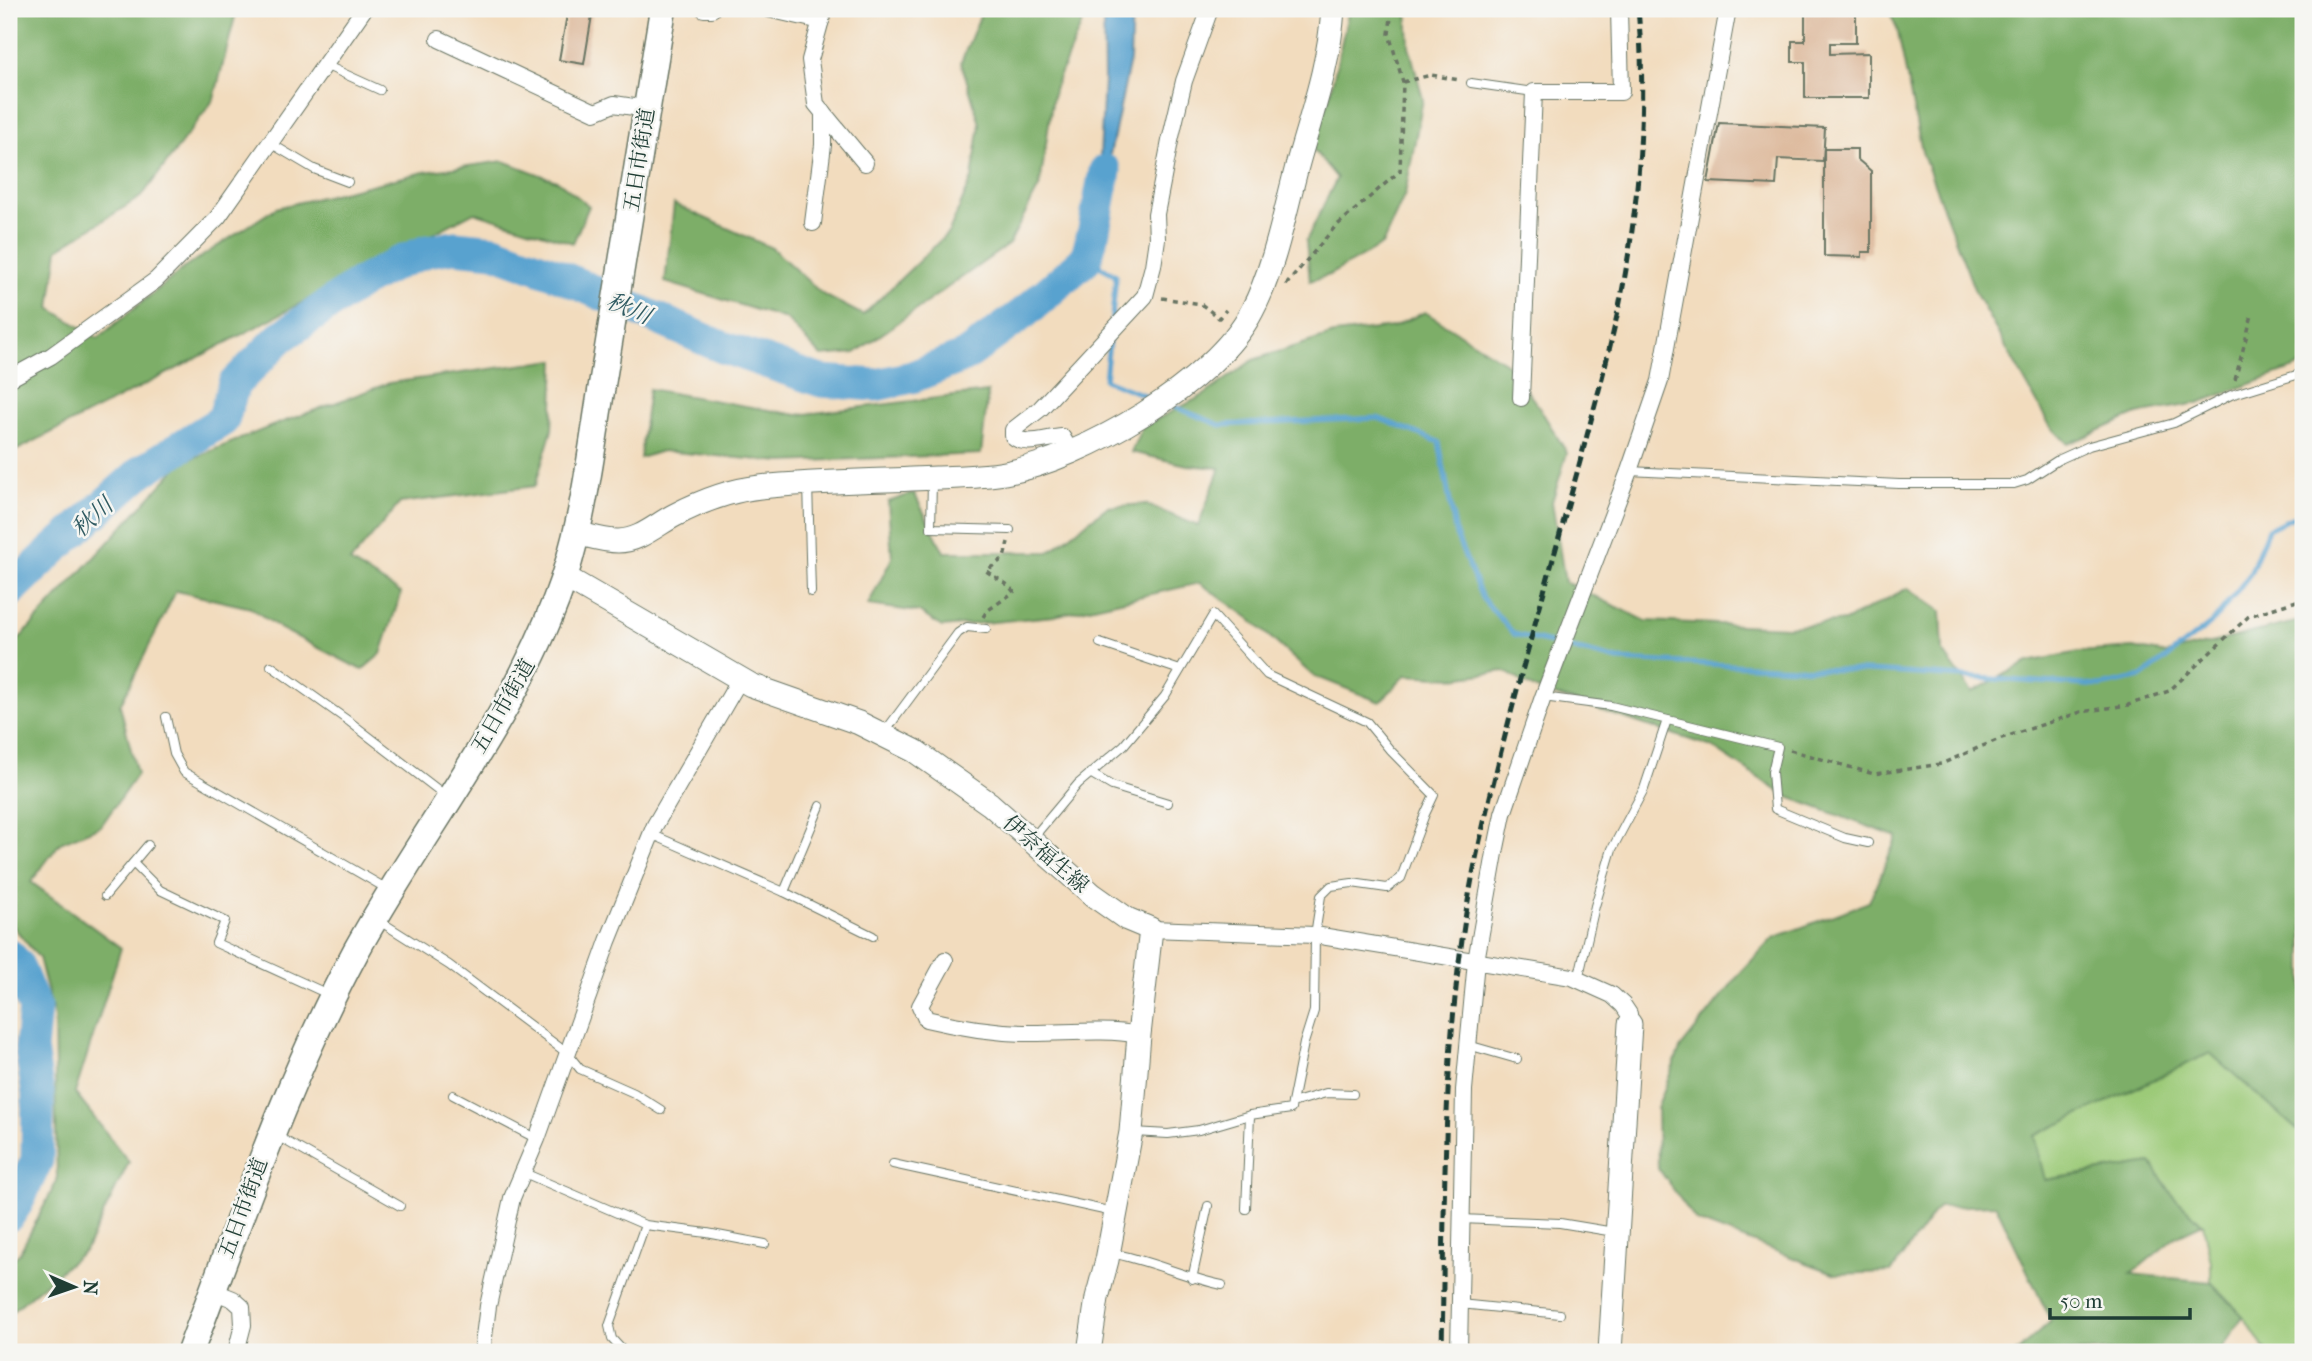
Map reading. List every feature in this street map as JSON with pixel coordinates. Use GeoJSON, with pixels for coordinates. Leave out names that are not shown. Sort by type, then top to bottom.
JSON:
{"type":"FeatureCollection","features":[{"type":"Feature","properties":{"kind":"main road","name":"五日市街道"},"geometry":{"type":"LineString","coordinates":[[190,1352],[271,1133],[333,996],[390,891],[510,702],[537,647],[565,577],[584,488],[663,9]]}},
{"type":"Feature","properties":{"kind":"street"},"geometry":{"type":"LineString","coordinates":[[9,379],[51,356],[156,280],[218,217],[364,9]]}},
{"type":"Feature","properties":{"kind":"street"},"geometry":{"type":"LineString","coordinates":[[704,9],[712,9]]}},
{"type":"Feature","properties":{"kind":"street"},"geometry":{"type":"LineString","coordinates":[[768,9],[822,15],[810,60],[816,104],[865,163]]}},
{"type":"Feature","properties":{"kind":"street"},"geometry":{"type":"LineString","coordinates":[[1071,452],[1062,437],[1025,442],[1013,436],[1013,430],[1040,410],[1145,296],[1153,266],[1157,239],[1156,214],[1170,141],[1184,81],[1210,9]]}},
{"type":"Feature","properties":{"kind":"street"},"geometry":{"type":"LineString","coordinates":[[576,533],[625,541],[689,508],[733,492],[758,487],[1013,471],[1071,452],[1159,403],[1210,366],[1241,331],[1262,290],[1325,64],[1334,9]]}},
{"type":"Feature","properties":{"kind":"street"},"geometry":{"type":"LineString","coordinates":[[1521,398],[1534,92],[1621,92],[1619,9]]}},
{"type":"Feature","properties":{"kind":"street"},"geometry":{"type":"LineString","coordinates":[[1459,1352],[1464,1090],[1476,961],[1503,814],[1543,697],[1629,471],[1663,366],[1728,9]]}},
{"type":"Feature","properties":{"kind":"street"},"geometry":{"type":"LineString","coordinates":[[439,39],[595,112],[614,104],[647,109]]}},
{"type":"Feature","properties":{"kind":"street"},"geometry":{"type":"LineString","coordinates":[[813,223],[823,145],[823,112]]}},
{"type":"Feature","properties":{"kind":"street","name":"伊奈福生線"},"geometry":{"type":"LineString","coordinates":[[565,577],[751,685],[884,734],[952,775],[990,804],[1112,910],[1142,927],[1151,929]]}},
{"type":"Feature","properties":{"kind":"street"},"geometry":{"type":"LineString","coordinates":[[482,1352],[491,1293],[512,1198],[537,1139],[608,941],[651,834],[740,679]]}},
{"type":"Feature","properties":{"kind":"street"},"geometry":{"type":"LineString","coordinates":[[1089,1352],[1097,1298],[1131,1132],[1151,929],[1315,935],[1572,977],[1612,995],[1623,1005],[1629,1014],[1630,1024],[1610,1352]]}},
{"type":"Feature","properties":{"kind":"street"},"geometry":{"type":"LineString","coordinates":[[946,960],[920,1006],[926,1020],[972,1030],[1026,1033],[1117,1031],[1139,1035]]}},
{"type":"Feature","properties":{"kind":"street"},"geometry":{"type":"LineString","coordinates":[[213,1291],[233,1299],[242,1307],[243,1325],[236,1352]]}},
{"type":"Feature","properties":{"kind":"lane"},"geometry":{"type":"LineString","coordinates":[[325,65],[380,90]]}},
{"type":"Feature","properties":{"kind":"lane"},"geometry":{"type":"LineString","coordinates":[[1471,83],[1534,92]]}},
{"type":"Feature","properties":{"kind":"lane"},"geometry":{"type":"LineString","coordinates":[[270,143],[314,169],[348,182]]}},
{"type":"Feature","properties":{"kind":"lane"},"geometry":{"type":"LineString","coordinates":[[1629,471],[1899,484],[2014,484],[2027,480],[2058,460],[2089,446],[2174,423],[2231,395],[2303,373]]}},
{"type":"Feature","properties":{"kind":"lane"},"geometry":{"type":"LineString","coordinates":[[932,478],[931,528],[1010,530]]}},
{"type":"Feature","properties":{"kind":"lane"},"geometry":{"type":"LineString","coordinates":[[808,484],[811,592]]}},
{"type":"Feature","properties":{"kind":"lane"},"geometry":{"type":"LineString","coordinates":[[1030,841],[1078,784],[1124,745],[1165,696],[1213,615],[1267,675],[1367,722],[1434,795],[1401,878],[1387,887],[1352,883],[1331,886],[1321,896],[1315,935],[1314,1011],[1304,1043],[1291,1109],[1250,1115],[1199,1130],[1131,1132]]}},
{"type":"Feature","properties":{"kind":"lane"},"geometry":{"type":"LineString","coordinates":[[884,734],[958,633],[967,627],[986,629]]}},
{"type":"Feature","properties":{"kind":"lane"},"geometry":{"type":"LineString","coordinates":[[1100,643],[1180,670]]}},
{"type":"Feature","properties":{"kind":"lane"},"geometry":{"type":"LineString","coordinates":[[271,666],[449,798]]}},
{"type":"Feature","properties":{"kind":"lane"},"geometry":{"type":"LineString","coordinates":[[1543,697],[1611,706],[1778,747],[1772,772],[1775,808],[1845,838],[1868,843]]}},
{"type":"Feature","properties":{"kind":"lane"},"geometry":{"type":"LineString","coordinates":[[166,717],[174,754],[184,772],[390,891]]}},
{"type":"Feature","properties":{"kind":"lane"},"geometry":{"type":"LineString","coordinates":[[1578,980],[1595,906],[1612,849],[1644,789],[1667,720]]}},
{"type":"Feature","properties":{"kind":"lane"},"geometry":{"type":"LineString","coordinates":[[1090,773],[1112,786],[1168,803]]}},
{"type":"Feature","properties":{"kind":"lane"},"geometry":{"type":"LineString","coordinates":[[784,892],[820,806]]}},
{"type":"Feature","properties":{"kind":"lane"},"geometry":{"type":"LineString","coordinates":[[651,834],[784,892],[873,936]]}},
{"type":"Feature","properties":{"kind":"lane"},"geometry":{"type":"LineString","coordinates":[[105,896],[148,845]]}},
{"type":"Feature","properties":{"kind":"lane"},"geometry":{"type":"LineString","coordinates":[[133,863],[160,890],[225,922],[216,943],[333,996]]}},
{"type":"Feature","properties":{"kind":"lane"},"geometry":{"type":"LineString","coordinates":[[374,918],[449,965],[567,1053],[580,1069],[634,1093],[661,1110]]}},
{"type":"Feature","properties":{"kind":"lane"},"geometry":{"type":"LineString","coordinates":[[1468,1045],[1517,1059]]}},
{"type":"Feature","properties":{"kind":"lane"},"geometry":{"type":"LineString","coordinates":[[1292,1102],[1326,1093],[1353,1094]]}},
{"type":"Feature","properties":{"kind":"lane"},"geometry":{"type":"LineString","coordinates":[[453,1095],[537,1139]]}},
{"type":"Feature","properties":{"kind":"lane"},"geometry":{"type":"LineString","coordinates":[[1246,1209],[1250,1115]]}},
{"type":"Feature","properties":{"kind":"lane"},"geometry":{"type":"LineString","coordinates":[[271,1133],[400,1206]]}},
{"type":"Feature","properties":{"kind":"lane"},"geometry":{"type":"LineString","coordinates":[[893,1164],[1116,1213]]}},
{"type":"Feature","properties":{"kind":"lane"},"geometry":{"type":"LineString","coordinates":[[522,1172],[645,1226],[707,1233],[765,1244]]}},
{"type":"Feature","properties":{"kind":"lane"},"geometry":{"type":"LineString","coordinates":[[1192,1279],[1208,1206]]}},
{"type":"Feature","properties":{"kind":"lane"},"geometry":{"type":"LineString","coordinates":[[1461,1219],[1560,1223],[1617,1232]]}},
{"type":"Feature","properties":{"kind":"lane"},"geometry":{"type":"LineString","coordinates":[[624,1352],[612,1339],[610,1325],[645,1226]]}},
{"type":"Feature","properties":{"kind":"lane"},"geometry":{"type":"LineString","coordinates":[[1108,1252],[1134,1257],[1192,1279],[1222,1285]]}},
{"type":"Feature","properties":{"kind":"lane"},"geometry":{"type":"LineString","coordinates":[[1460,1304],[1560,1314]]}},
{"type":"Feature","properties":{"kind":"path"},"geometry":{"type":"LineString","coordinates":[[1262,290],[1279,294],[1335,227],[1400,171],[1404,82],[1389,34],[1392,9]]}},
{"type":"Feature","properties":{"kind":"path"},"geometry":{"type":"LineString","coordinates":[[1404,82],[1431,75],[1471,83]]}},
{"type":"Feature","properties":{"kind":"path"},"geometry":{"type":"LineString","coordinates":[[1145,296],[1201,304],[1219,318],[1228,308]]}},
{"type":"Feature","properties":{"kind":"path"},"geometry":{"type":"LineString","coordinates":[[2231,395],[2252,315]]}},
{"type":"Feature","properties":{"kind":"path"},"geometry":{"type":"LineString","coordinates":[[975,628],[987,611],[1014,592],[986,571],[1004,558],[1010,530]]}},
{"type":"Feature","properties":{"kind":"path"},"geometry":{"type":"LineString","coordinates":[[1778,747],[1826,758],[1874,774],[1941,764],[1999,739],[2081,712],[2128,705],[2169,691],[2249,616],[2303,599]]}},
{"type":"Feature","properties":{"kind":"green space"},"geometry":{"type":"Polygon","coordinates":[[[9,9],[237,9],[214,99],[142,196],[58,249],[50,308],[98,338],[184,268],[276,208],[424,172],[504,161],[559,182],[589,206],[573,243],[474,212],[9,454],[9,9]]]}},
{"type":"Feature","properties":{"kind":"green space"},"geometry":{"type":"Polygon","coordinates":[[[983,9],[1088,9],[1054,89],[1040,185],[1009,244],[855,353],[821,356],[786,319],[665,282],[674,204],[772,248],[822,294],[863,315],[949,232],[972,178],[980,124],[961,62],[983,9]]]}},
{"type":"Feature","properties":{"kind":"green space"},"geometry":{"type":"Polygon","coordinates":[[[1349,9],[1407,9],[1409,46],[1423,99],[1405,194],[1382,245],[1329,275],[1310,281],[1306,241],[1337,178],[1312,148],[1330,94],[1349,9]]]}},
{"type":"Feature","properties":{"kind":"green space"},"geometry":{"type":"Polygon","coordinates":[[[1888,9],[2303,9],[2303,365],[2198,403],[2137,414],[2068,444],[2050,426],[1976,294],[1922,152],[1897,28],[1888,9]]]}},
{"type":"Feature","properties":{"kind":"green space"},"geometry":{"type":"Polygon","coordinates":[[[1425,312],[1506,363],[1539,407],[1567,453],[1552,502],[1565,582],[1646,621],[1788,627],[1845,621],[1908,588],[1941,611],[1943,652],[1972,692],[2028,662],[2079,652],[2133,648],[2166,654],[2303,620],[2303,1135],[2210,1053],[2034,1136],[2045,1180],[2151,1163],[2174,1197],[2203,1224],[2177,1236],[2131,1274],[2211,1282],[2243,1316],[2221,1350],[2017,1352],[2051,1321],[1996,1205],[1938,1207],[1891,1272],[1836,1274],[1696,1221],[1658,1168],[1657,1108],[1680,1049],[1742,971],[1773,938],[1869,902],[1897,837],[1786,796],[1712,747],[1533,688],[1504,671],[1454,678],[1406,675],[1380,702],[1312,675],[1249,618],[1200,583],[1054,616],[942,627],[919,612],[868,605],[892,558],[888,502],[914,493],[944,552],[1049,552],[1107,507],[1145,504],[1198,526],[1220,468],[1187,465],[1131,452],[1142,427],[1204,395],[1253,360],[1334,334],[1393,327],[1425,312]]]}},
{"type":"Feature","properties":{"kind":"green space"},"geometry":{"type":"Polygon","coordinates":[[[555,360],[552,430],[535,486],[400,503],[350,562],[401,593],[381,654],[362,670],[281,629],[251,608],[176,591],[120,705],[137,774],[101,826],[60,843],[31,882],[121,948],[75,1093],[129,1162],[86,1249],[9,1314],[9,1262],[19,1254],[57,1181],[54,1017],[39,958],[12,925],[9,916],[9,650],[181,463],[389,383],[555,360]]]}},
{"type":"Feature","properties":{"kind":"green space"},"geometry":{"type":"Polygon","coordinates":[[[649,389],[797,415],[988,392],[981,454],[782,462],[662,451],[640,458],[649,389]]]}},
{"type":"Feature","properties":{"kind":"green space"},"geometry":{"type":"Polygon","coordinates":[[[2210,1052],[2303,1135],[2303,1352],[2270,1352],[2263,1347],[2243,1316],[2211,1282],[2211,1262],[2203,1224],[2174,1197],[2151,1163],[2044,1180],[2033,1136],[2210,1052]]]}},
{"type":"Feature","properties":{"kind":"water"},"geometry":{"type":"Polygon","coordinates":[[[1103,9],[1132,9],[1130,60],[1097,216],[1104,79],[1103,9]]]}},
{"type":"Feature","properties":{"kind":"building"},"geometry":{"type":"Polygon","coordinates":[[[568,9],[593,9],[584,64],[559,60],[568,9]]]}},
{"type":"Feature","properties":{"kind":"building"},"geometry":{"type":"Polygon","coordinates":[[[1805,9],[1856,9],[1856,43],[1830,43],[1830,54],[1869,53],[1869,98],[1805,98],[1805,62],[1792,62],[1792,41],[1805,41],[1805,9]]]}},
{"type":"Feature","properties":{"kind":"building"},"geometry":{"type":"Polygon","coordinates":[[[1719,123],[1825,128],[1823,161],[1778,159],[1776,185],[1708,182],[1719,123]]]}},
{"type":"Feature","properties":{"kind":"building"},"geometry":{"type":"Polygon","coordinates":[[[1824,149],[1857,149],[1857,159],[1871,171],[1871,252],[1862,252],[1862,257],[1824,256],[1824,149]]]}},
{"type":"Feature","properties":{"kind":"waterway","name":"秋川"},"geometry":{"type":"LineString","coordinates":[[9,592],[142,471],[223,420],[234,384],[281,337],[362,282],[427,251],[455,247],[494,251],[553,273],[722,347],[821,381],[876,385],[912,377],[965,356],[1024,313],[1086,259],[1105,171]]}},
{"type":"Feature","properties":{"kind":"waterway"},"geometry":{"type":"LineString","coordinates":[[1086,259],[1116,275],[1111,328]]}},
{"type":"Feature","properties":{"kind":"waterway"},"geometry":{"type":"LineString","coordinates":[[1109,341],[1105,380],[1154,399]]}},
{"type":"Feature","properties":{"kind":"waterway"},"geometry":{"type":"LineString","coordinates":[[1170,405],[1220,425],[1378,418],[1439,442],[1456,535],[1482,598],[1514,634],[1618,660],[1887,672],[2100,686],[2142,677],[2214,621],[2250,574],[2268,529],[2291,518],[2303,516]]}},
{"type":"Feature","properties":{"kind":"waterway","name":"秋川"},"geometry":{"type":"LineString","coordinates":[[9,955],[17,964],[35,1008],[31,1049],[38,1094],[37,1160],[9,1215]]}},
{"type":"Feature","properties":{"kind":"railway"},"geometry":{"type":"LineString","coordinates":[[1442,1352],[1445,1164],[1451,1040],[1466,916],[1477,854],[1500,757],[1595,406],[1627,266],[1640,156],[1642,82],[1638,9]]}}]}
